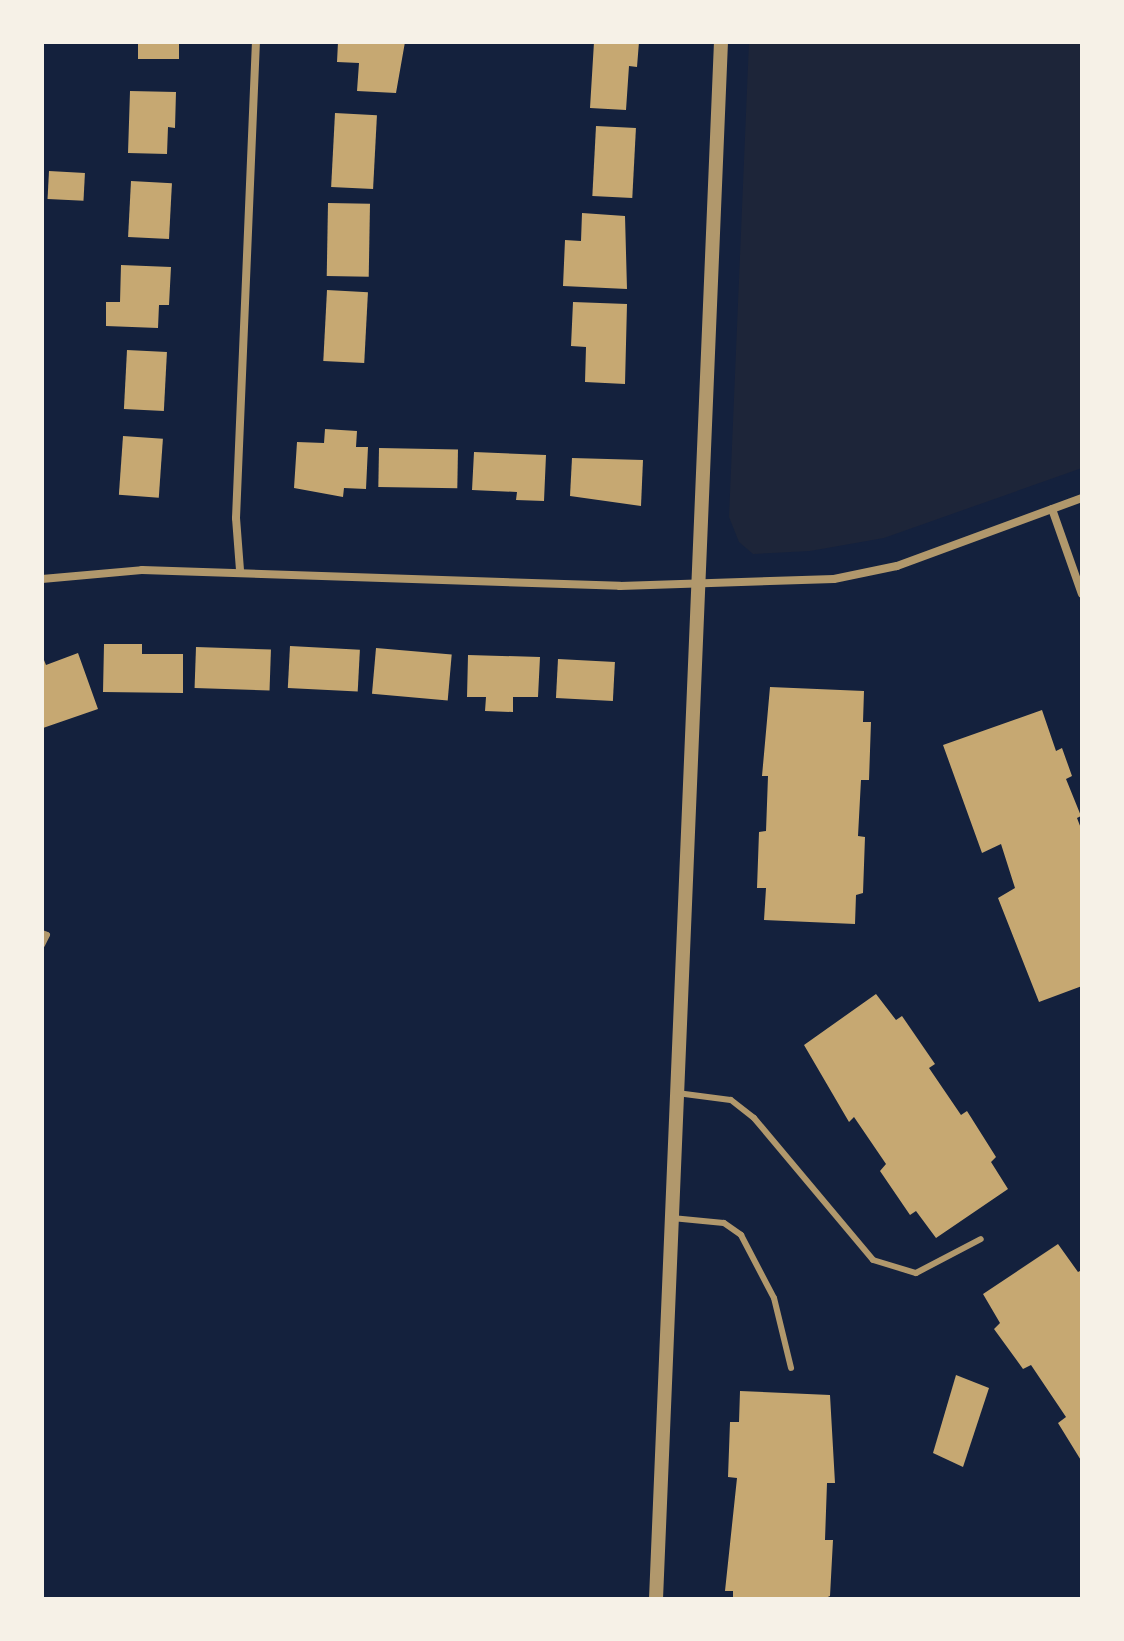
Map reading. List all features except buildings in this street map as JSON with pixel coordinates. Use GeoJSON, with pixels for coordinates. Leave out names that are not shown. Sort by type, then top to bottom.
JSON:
{"type":"FeatureCollection","features":[{"type":"Feature","properties":{"kind":"street"},"geometry":{"type":"LineString","coordinates":[[240,570],[236,518],[256,42]]}},
{"type":"Feature","properties":{"kind":"street"},"geometry":{"type":"LineString","coordinates":[[656,1599],[721,42]]}},
{"type":"Feature","properties":{"kind":"street"},"geometry":{"type":"LineString","coordinates":[[42,579],[117,571],[240,570],[477,583],[697,585],[846,576],[897,566],[1082,498]]}},
{"type":"Feature","properties":{"kind":"street"},"geometry":{"type":"LineString","coordinates":[[1052,509],[1082,594]]}},
{"type":"Feature","properties":{"kind":"lane"},"geometry":{"type":"LineString","coordinates":[[42,933],[47,935],[42,945]]}},
{"type":"Feature","properties":{"kind":"lane"},"geometry":{"type":"LineString","coordinates":[[677,1093],[731,1100],[754,1118],[873,1260],[896,1270],[916,1273],[981,1239]]}},
{"type":"Feature","properties":{"kind":"lane"},"geometry":{"type":"LineString","coordinates":[[672,1218],[724,1223],[741,1235],[774,1298],[791,1368]]}},
{"type":"Feature","properties":{"kind":"shaded area"},"geometry":{"type":"Polygon","coordinates":[[[749,42],[1082,42],[1082,468],[884,538],[810,551],[753,554],[739,542],[729,517],[749,42]]]}}]}
